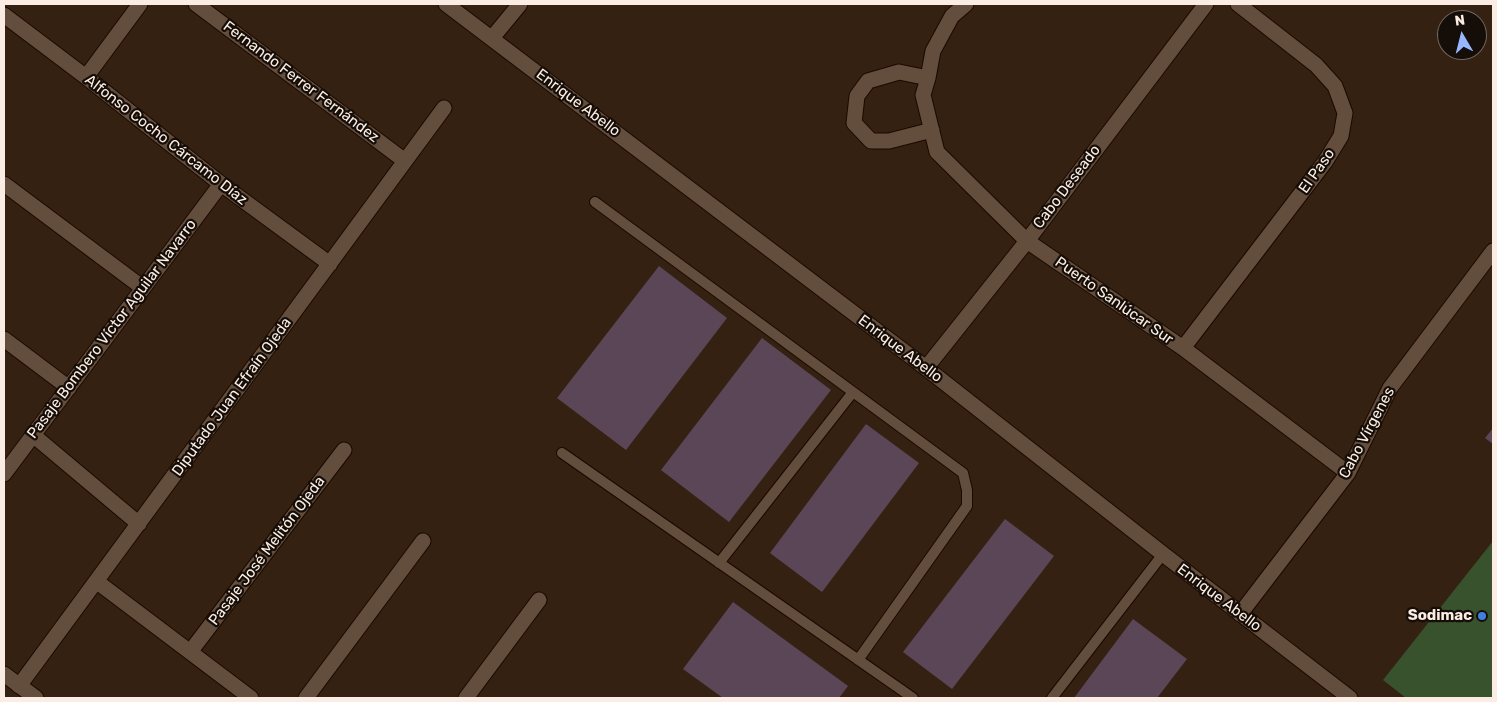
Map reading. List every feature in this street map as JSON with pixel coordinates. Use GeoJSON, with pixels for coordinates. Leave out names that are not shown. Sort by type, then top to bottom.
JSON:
{"type":"FeatureCollection","features":[{"type":"Feature","properties":{"kind":"street"},"geometry":{"type":"LineString","coordinates":[[86,77],[140,4]]}},
{"type":"Feature","properties":{"kind":"street","name":"Fernando Ferrer Fernández"},"geometry":{"type":"LineString","coordinates":[[196,4],[405,161]]}},
{"type":"Feature","properties":{"kind":"street","name":"Enrique Abello"},"geometry":{"type":"LineString","coordinates":[[446,4],[926,368],[1350,698]]}},
{"type":"Feature","properties":{"kind":"street"},"geometry":{"type":"LineString","coordinates":[[492,38],[520,4]]}},
{"type":"Feature","properties":{"kind":"street"},"geometry":{"type":"LineString","coordinates":[[932,130],[888,141],[872,141],[854,123],[857,96],[868,81],[899,72],[928,78],[933,51],[952,16],[966,4]]}},
{"type":"Feature","properties":{"kind":"street","name":"Cabo Deseado"},"geometry":{"type":"LineString","coordinates":[[926,368],[1027,241],[1206,4]]}},
{"type":"Feature","properties":{"kind":"street","name":"El Paso"},"geometry":{"type":"LineString","coordinates":[[1183,348],[1325,162],[1341,136],[1345,112],[1335,86],[1316,65],[1238,4]]}},
{"type":"Feature","properties":{"kind":"street","name":"Alfonso Cocho Cárcamo Díaz"},"geometry":{"type":"LineString","coordinates":[[4,14],[221,184],[330,264]]}},
{"type":"Feature","properties":{"kind":"street","name":"Puerto Sanlúcar Sur"},"geometry":{"type":"LineString","coordinates":[[928,78],[923,95],[937,152],[1027,241],[1183,348],[1348,473]]}},
{"type":"Feature","properties":{"kind":"street","name":"Diputado Juan Efraín Ojeda"},"geometry":{"type":"LineString","coordinates":[[20,686],[444,108]]}},
{"type":"Feature","properties":{"kind":"street"},"geometry":{"type":"LineString","coordinates":[[4,184],[143,288]]}},
{"type":"Feature","properties":{"kind":"street","name":"Pasaje Bombero Víctor Aguilar Navarro"},"geometry":{"type":"LineString","coordinates":[[4,474],[221,184]]}},
{"type":"Feature","properties":{"kind":"street","name":"Cabo Vírgenes"},"geometry":{"type":"LineString","coordinates":[[1240,614],[1348,473],[1390,388],[1493,251]]}},
{"type":"Feature","properties":{"kind":"street"},"geometry":{"type":"LineString","coordinates":[[4,339],[69,388]]}},
{"type":"Feature","properties":{"kind":"street"},"geometry":{"type":"LineString","coordinates":[[33,435],[139,524]]}},
{"type":"Feature","properties":{"kind":"street","name":"Pasaje José Melitón Ojeda"},"geometry":{"type":"LineString","coordinates":[[190,652],[344,450]]}},
{"type":"Feature","properties":{"kind":"street"},"geometry":{"type":"LineString","coordinates":[[306,698],[423,541]]}},
{"type":"Feature","properties":{"kind":"street"},"geometry":{"type":"LineString","coordinates":[[96,581],[251,698]]}},
{"type":"Feature","properties":{"kind":"street"},"geometry":{"type":"LineString","coordinates":[[466,698],[539,600]]}},
{"type":"Feature","properties":{"kind":"street"},"geometry":{"type":"LineString","coordinates":[[4,674],[36,698]]}},
{"type":"Feature","properties":{"kind":"lane"},"geometry":{"type":"LineString","coordinates":[[595,202],[963,473],[967,490],[967,506],[858,660]]}},
{"type":"Feature","properties":{"kind":"lane"},"geometry":{"type":"LineString","coordinates":[[719,563],[853,392]]}},
{"type":"Feature","properties":{"kind":"lane"},"geometry":{"type":"LineString","coordinates":[[562,453],[913,698]]}},
{"type":"Feature","properties":{"kind":"lane"},"geometry":{"type":"LineString","coordinates":[[1052,698],[1163,554]]}},
{"type":"Feature","properties":{"kind":"green space"},"geometry":{"type":"Polygon","coordinates":[[[1493,541],[1493,698],[1406,698],[1383,680],[1493,541]]]}},
{"type":"Feature","properties":{"kind":"building"},"geometry":{"type":"Polygon","coordinates":[[[659,266],[727,318],[626,450],[557,398],[659,266]]]}},
{"type":"Feature","properties":{"kind":"building"},"geometry":{"type":"Polygon","coordinates":[[[762,338],[831,390],[729,522],[661,470],[762,338]]]}},
{"type":"Feature","properties":{"kind":"building"},"geometry":{"type":"Polygon","coordinates":[[[866,424],[919,463],[822,592],[770,553],[866,424]]]}},
{"type":"Feature","properties":{"kind":"building"},"geometry":{"type":"Polygon","coordinates":[[[1493,428],[1493,444],[1485,438],[1493,428]]]}},
{"type":"Feature","properties":{"kind":"building"},"geometry":{"type":"Polygon","coordinates":[[[1005,519],[1054,556],[952,689],[903,652],[1005,519]]]}},
{"type":"Feature","properties":{"kind":"building"},"geometry":{"type":"Polygon","coordinates":[[[733,602],[848,686],[839,698],[723,698],[683,669],[733,602]]]}},
{"type":"Feature","properties":{"kind":"building"},"geometry":{"type":"Polygon","coordinates":[[[1133,619],[1187,659],[1157,698],[1074,698],[1133,619]]]}},
{"type":"Feature","properties":{"kind":"place","name":"Sodimac"},"geometry":{"type":"Point","coordinates":[1482,616]}}]}
